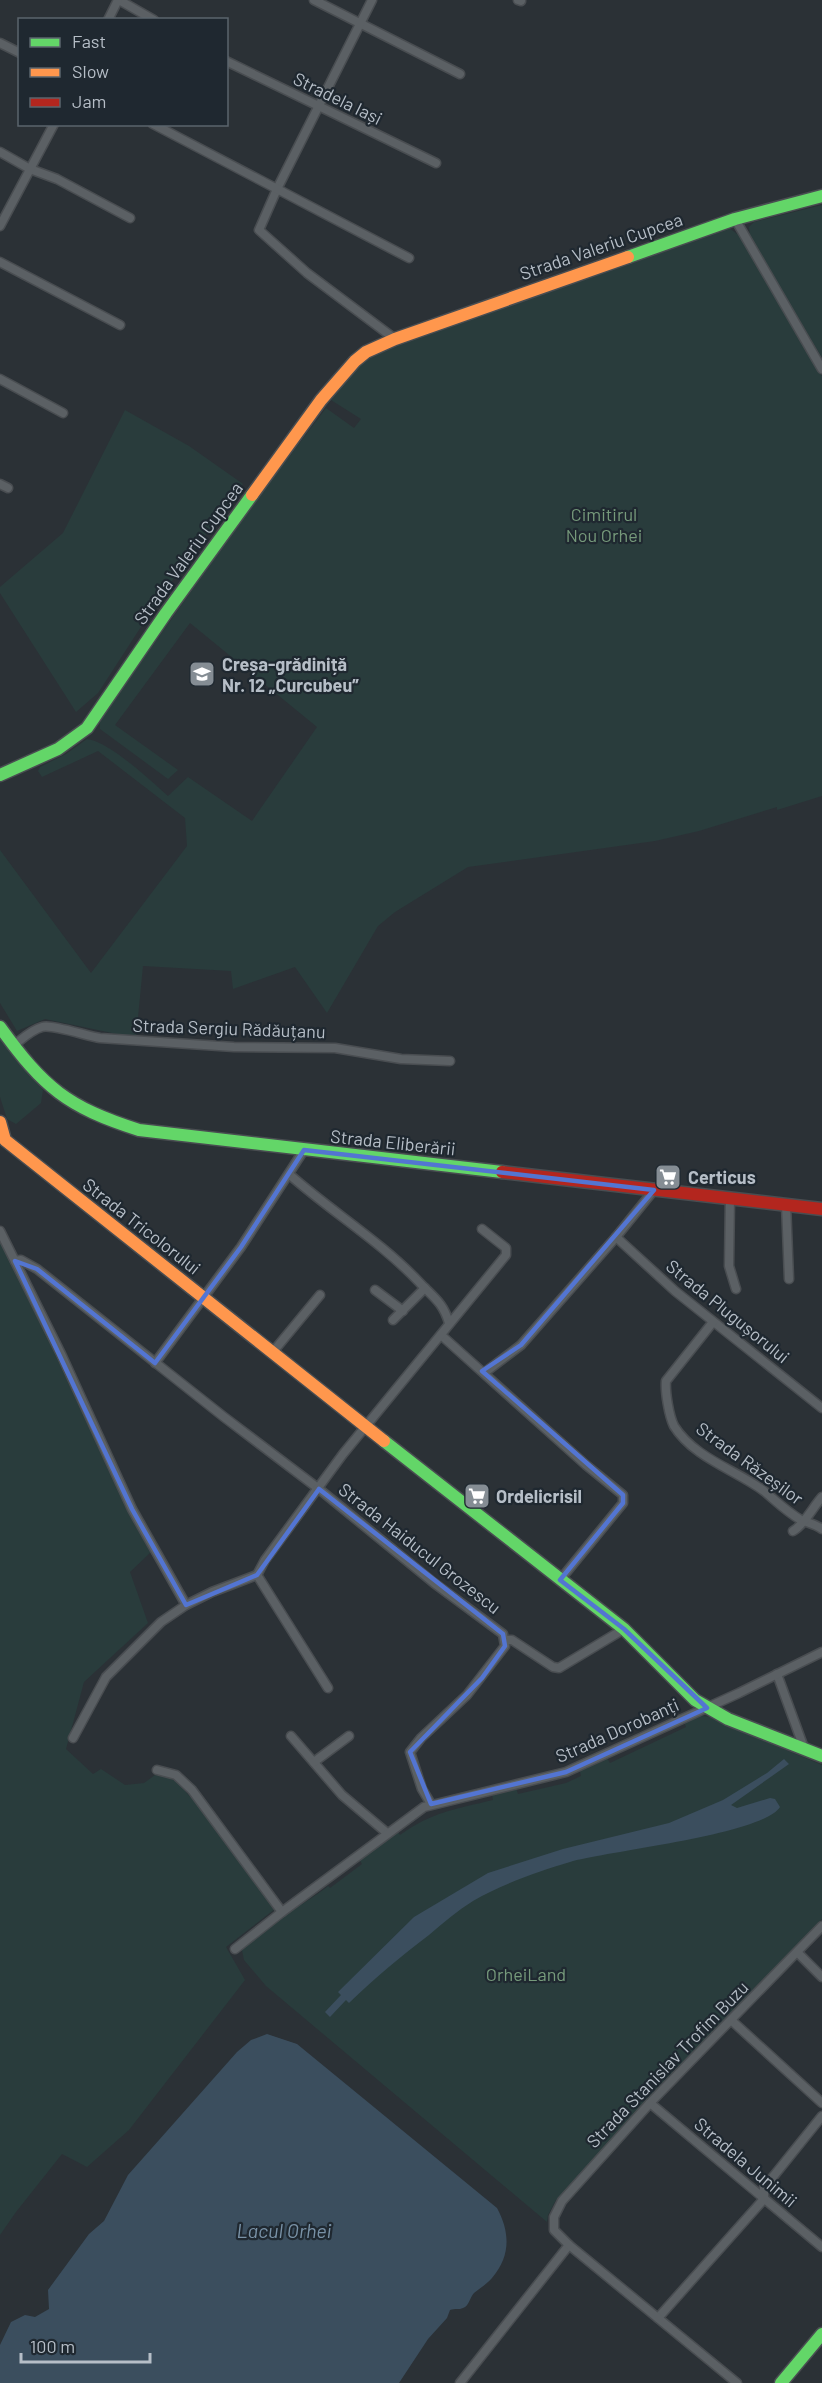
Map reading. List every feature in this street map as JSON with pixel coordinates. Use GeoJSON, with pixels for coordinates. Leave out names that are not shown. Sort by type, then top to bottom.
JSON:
{"type":"FeatureCollection","features":[{"type":"Feature","properties":{"kind":"street"},"geometry":{"type":"LineString","coordinates":[[109,18],[118,0],[150,18]]}},
{"type":"Feature","properties":{"kind":"street"},"geometry":{"type":"LineString","coordinates":[[314,0],[460,74]]}},
{"type":"Feature","properties":{"kind":"street"},"geometry":{"type":"LineString","coordinates":[[372,0],[277,189],[260,230],[315,279],[395,339]]}},
{"type":"Feature","properties":{"kind":"street"},"geometry":{"type":"LineString","coordinates":[[0,43],[18,52]]}},
{"type":"Feature","properties":{"kind":"street","name":"Stradela Iași"},"geometry":{"type":"LineString","coordinates":[[228,62],[436,164]]}},
{"type":"Feature","properties":{"kind":"street"},"geometry":{"type":"LineString","coordinates":[[0,226],[53,126]]}},
{"type":"Feature","properties":{"kind":"street"},"geometry":{"type":"LineString","coordinates":[[157,126],[409,258]]}},
{"type":"Feature","properties":{"kind":"street"},"geometry":{"type":"LineString","coordinates":[[0,152],[30,169],[57,178],[130,218]]}},
{"type":"Feature","properties":{"kind":"street","name":"Strada Valeriu Cupcea"},"geometry":{"type":"LineString","coordinates":[[0,776],[58,748],[87,728],[166,612],[321,400],[355,361],[366,352],[395,339],[735,219],[822,196]]}},
{"type":"Feature","properties":{"kind":"street"},"geometry":{"type":"LineString","coordinates":[[735,219],[822,369]]}},
{"type":"Feature","properties":{"kind":"street"},"geometry":{"type":"LineString","coordinates":[[0,262],[120,325]]}},
{"type":"Feature","properties":{"kind":"street"},"geometry":{"type":"LineString","coordinates":[[0,379],[63,413]]}},
{"type":"Feature","properties":{"kind":"street","name":"Strada Sergiu Rădăuțanu"},"geometry":{"type":"LineString","coordinates":[[13,1046],[43,1026],[52,1026],[80,1035],[100,1038],[234,1047],[335,1048],[401,1059],[450,1061]]}},
{"type":"Feature","properties":{"kind":"street","name":"Strada Eliberării"},"geometry":{"type":"LineString","coordinates":[[0,1027],[31,1069],[56,1094],[92,1115],[139,1130],[174,1136],[822,1209]]}},
{"type":"Feature","properties":{"kind":"street","name":"Strada Tricolorului"},"geometry":{"type":"LineString","coordinates":[[0,1122],[4,1140],[624,1629],[683,1688],[707,1708],[728,1719],[822,1756]]}},
{"type":"Feature","properties":{"kind":"street"},"geometry":{"type":"LineString","coordinates":[[155,1363],[241,1247],[290,1175],[304,1150]]}},
{"type":"Feature","properties":{"kind":"street"},"geometry":{"type":"LineString","coordinates":[[290,1175],[376,1241],[440,1302],[449,1323]]}},
{"type":"Feature","properties":{"kind":"street"},"geometry":{"type":"LineString","coordinates":[[484,1373],[521,1345],[654,1190]]}},
{"type":"Feature","properties":{"kind":"street"},"geometry":{"type":"LineString","coordinates":[[730,1197],[729,1266],[736,1289]]}},
{"type":"Feature","properties":{"kind":"street"},"geometry":{"type":"LineString","coordinates":[[786,1204],[789,1279]]}},
{"type":"Feature","properties":{"kind":"street"},"geometry":{"type":"LineString","coordinates":[[366,1426],[507,1252],[506,1248],[482,1229]]}},
{"type":"Feature","properties":{"kind":"street"},"geometry":{"type":"LineString","coordinates":[[0,1231],[62,1354],[127,1498],[186,1605]]}},
{"type":"Feature","properties":{"kind":"street","name":"Strada Plugușorului"},"geometry":{"type":"LineString","coordinates":[[616,1237],[675,1291],[822,1408]]}},
{"type":"Feature","properties":{"kind":"street","name":"Strada Haiducul Grozescu"},"geometry":{"type":"LineString","coordinates":[[15,1261],[21,1260],[37,1269],[319,1489],[416,1569],[503,1634],[505,1640],[502,1653],[482,1678],[410,1752],[422,1789],[431,1804]]}},
{"type":"Feature","properties":{"kind":"street"},"geometry":{"type":"LineString","coordinates":[[393,1320],[425,1288]]}},
{"type":"Feature","properties":{"kind":"street"},"geometry":{"type":"LineString","coordinates":[[375,1290],[403,1311]]}},
{"type":"Feature","properties":{"kind":"street"},"geometry":{"type":"LineString","coordinates":[[272,1353],[320,1295]]}},
{"type":"Feature","properties":{"kind":"street","name":"Strada Răzeșilor"},"geometry":{"type":"LineString","coordinates":[[713,1322],[666,1381],[669,1413],[674,1426],[698,1450],[763,1491],[787,1511],[822,1529]]}},
{"type":"Feature","properties":{"kind":"street"},"geometry":{"type":"LineString","coordinates":[[441,1335],[624,1497],[623,1503],[560,1580]]}},
{"type":"Feature","properties":{"kind":"street","name":"Strada Haiducul Grozescu"},"geometry":{"type":"LineString","coordinates":[[257,1575],[366,1426]]}},
{"type":"Feature","properties":{"kind":"street"},"geometry":{"type":"LineString","coordinates":[[793,1531],[800,1528],[822,1497]]}},
{"type":"Feature","properties":{"kind":"street"},"geometry":{"type":"LineString","coordinates":[[73,1738],[100,1685],[111,1670],[161,1623],[186,1605],[212,1592],[257,1575],[328,1688]]}},
{"type":"Feature","properties":{"kind":"street"},"geometry":{"type":"LineString","coordinates":[[505,1640],[512,1640],[553,1667],[559,1668],[624,1629]]}},
{"type":"Feature","properties":{"kind":"street","name":"Strada Dorobanți"},"geometry":{"type":"LineString","coordinates":[[235,1949],[387,1833],[431,1804],[566,1772],[707,1708],[822,1652]]}},
{"type":"Feature","properties":{"kind":"street"},"geometry":{"type":"LineString","coordinates":[[777,1674],[804,1748]]}},
{"type":"Feature","properties":{"kind":"street"},"geometry":{"type":"LineString","coordinates":[[291,1736],[342,1795],[387,1833]]}},
{"type":"Feature","properties":{"kind":"street"},"geometry":{"type":"LineString","coordinates":[[314,1762],[349,1736]]}},
{"type":"Feature","properties":{"kind":"street"},"geometry":{"type":"LineString","coordinates":[[157,1770],[176,1775],[192,1790],[282,1912]]}},
{"type":"Feature","properties":{"kind":"street","name":"Strada Stanislav Trofim Buzu"},"geometry":{"type":"LineString","coordinates":[[569,2245],[556,2233],[553,2223],[562,2201],[650,2103],[822,1926]]}},
{"type":"Feature","properties":{"kind":"street"},"geometry":{"type":"LineString","coordinates":[[798,1953],[822,1977]]}},
{"type":"Feature","properties":{"kind":"street"},"geometry":{"type":"LineString","coordinates":[[731,2020],[822,2103]]}},
{"type":"Feature","properties":{"kind":"street","name":"Stradela Junimii"},"geometry":{"type":"LineString","coordinates":[[650,2103],[822,2247]]}},
{"type":"Feature","properties":{"kind":"street"},"geometry":{"type":"LineString","coordinates":[[658,2318],[764,2199],[764,2188],[822,2116]]}},
{"type":"Feature","properties":{"kind":"street"},"geometry":{"type":"LineString","coordinates":[[460,2383],[569,2245],[737,2383]]}},
{"type":"Feature","properties":{"kind":"street"},"geometry":{"type":"LineString","coordinates":[[781,2383],[822,2334]]}},
{"type":"Feature","properties":{"kind":"highlighted area"},"geometry":{"type":"Polygon","coordinates":[[[304,1150],[654,1190],[521,1345],[482,1371],[623,1495],[623,1503],[560,1580],[624,1629],[707,1708],[566,1772],[431,1804],[410,1752],[482,1678],[505,1646],[503,1634],[319,1489],[257,1575],[186,1605],[132,1509],[15,1261],[37,1269],[155,1363],[241,1247],[304,1150]]]}},
{"type":"Feature","properties":{"kind":"green space"},"geometry":{"type":"Polygon","coordinates":[[[822,205],[822,358],[750,237],[749,227],[754,222],[822,205]]]}},
{"type":"Feature","properties":{"kind":"green space","name":"Cimitirul Nou Orhei"},"geometry":{"type":"Polygon","coordinates":[[[719,228],[729,228],[740,236],[822,376],[822,796],[777,810],[777,807],[699,831],[655,841],[468,867],[395,912],[378,926],[327,1013],[295,967],[233,989],[231,971],[143,966],[136,1038],[45,1019],[17,1031],[0,1003],[0,850],[91,973],[187,846],[185,818],[98,751],[42,777],[38,771],[40,767],[66,754],[87,739],[118,754],[168,796],[188,777],[252,821],[317,727],[190,623],[115,725],[178,770],[168,779],[100,729],[100,720],[248,511],[326,408],[354,428],[361,419],[331,400],[361,361],[376,352],[719,228]]]}},
{"type":"Feature","properties":{"kind":"green space"},"geometry":{"type":"Polygon","coordinates":[[[125,410],[189,446],[243,484],[161,596],[98,693],[76,712],[0,593],[0,587],[63,533],[125,410]]]}},
{"type":"Feature","properties":{"kind":"green space"},"geometry":{"type":"Polygon","coordinates":[[[0,1036],[14,1057],[43,1090],[41,1103],[16,1124],[7,1119],[0,1097],[0,1036]]]}},
{"type":"Feature","properties":{"kind":"green space"},"geometry":{"type":"Polygon","coordinates":[[[0,1238],[151,1552],[130,1572],[148,1623],[84,1682],[66,1749],[93,1774],[101,1769],[125,1785],[144,1783],[155,1775],[177,1782],[195,1802],[275,1909],[226,1947],[245,1980],[129,2130],[87,2167],[62,2154],[0,2235],[0,1238]]]}},
{"type":"Feature","properties":{"kind":"green space","name":"OrheiLand"},"geometry":{"type":"Polygon","coordinates":[[[700,1716],[711,1717],[822,1765],[822,1919],[712,2032],[556,2200],[547,2222],[266,1986],[244,1960],[242,1950],[258,1933],[328,1886],[330,1888],[362,1864],[359,1859],[397,1831],[400,1835],[434,1816],[493,1800],[492,1794],[516,1788],[518,1794],[566,1783],[581,1776],[580,1771],[607,1758],[610,1763],[686,1727],[684,1721],[700,1716]]]}},
{"type":"Feature","properties":{"kind":"water"},"geometry":{"type":"Polygon","coordinates":[[[784,1759],[789,1764],[731,1805],[737,1808],[770,1798],[775,1799],[780,1807],[767,1817],[716,1834],[570,1862],[507,1884],[473,1901],[456,1913],[349,2003],[346,2000],[330,2017],[325,2012],[341,1995],[338,1992],[414,1917],[488,1873],[563,1849],[669,1823],[723,1800],[767,1773],[784,1759]]]}},
{"type":"Feature","properties":{"kind":"water","name":"Lacul Orhei"},"geometry":{"type":"Polygon","coordinates":[[[267,2034],[297,2044],[497,2208],[504,2226],[506,2244],[503,2261],[492,2278],[474,2293],[465,2307],[450,2310],[447,2318],[428,2339],[399,2383],[0,2383],[0,2345],[11,2322],[25,2315],[35,2317],[49,2309],[48,2290],[89,2234],[104,2221],[128,2175],[237,2052],[251,2040],[267,2034]]]}},
{"type":"Feature","properties":{"kind":"traffic: fast"},"geometry":{"type":"LineString","coordinates":[[628,257],[735,219],[822,196]]}},
{"type":"Feature","properties":{"kind":"traffic: fast"},"geometry":{"type":"LineString","coordinates":[[0,775],[58,749],[87,728],[166,613],[252,495]]}},
{"type":"Feature","properties":{"kind":"traffic: fast"},"geometry":{"type":"LineString","coordinates":[[0,1027],[30,1066],[59,1093],[93,1113],[139,1130],[502,1172]]}},
{"type":"Feature","properties":{"kind":"traffic: fast"},"geometry":{"type":"LineString","coordinates":[[384,1441],[624,1629],[695,1700],[728,1719],[822,1756]]}},
{"type":"Feature","properties":{"kind":"traffic: fast"},"geometry":{"type":"LineString","coordinates":[[781,2383],[822,2334]]}},
{"type":"Feature","properties":{"kind":"traffic: slow"},"geometry":{"type":"LineString","coordinates":[[252,495],[321,400],[355,361],[366,352],[395,339],[628,257]]}},
{"type":"Feature","properties":{"kind":"traffic: slow"},"geometry":{"type":"LineString","coordinates":[[0,1122],[5,1140],[384,1441]]}},
{"type":"Feature","properties":{"kind":"traffic: jam"},"geometry":{"type":"LineString","coordinates":[[502,1172],[822,1209]]}},
{"type":"Feature","properties":{"kind":"place","name":"Creșa-grădiniță Nr. 12 „Curcubeu”"},"geometry":{"type":"Point","coordinates":[202,674]}},
{"type":"Feature","properties":{"kind":"place","name":"Certicus"},"geometry":{"type":"Point","coordinates":[668,1177]}},
{"type":"Feature","properties":{"kind":"place","name":"Ordelicrisil"},"geometry":{"type":"Point","coordinates":[477,1496]}}]}
